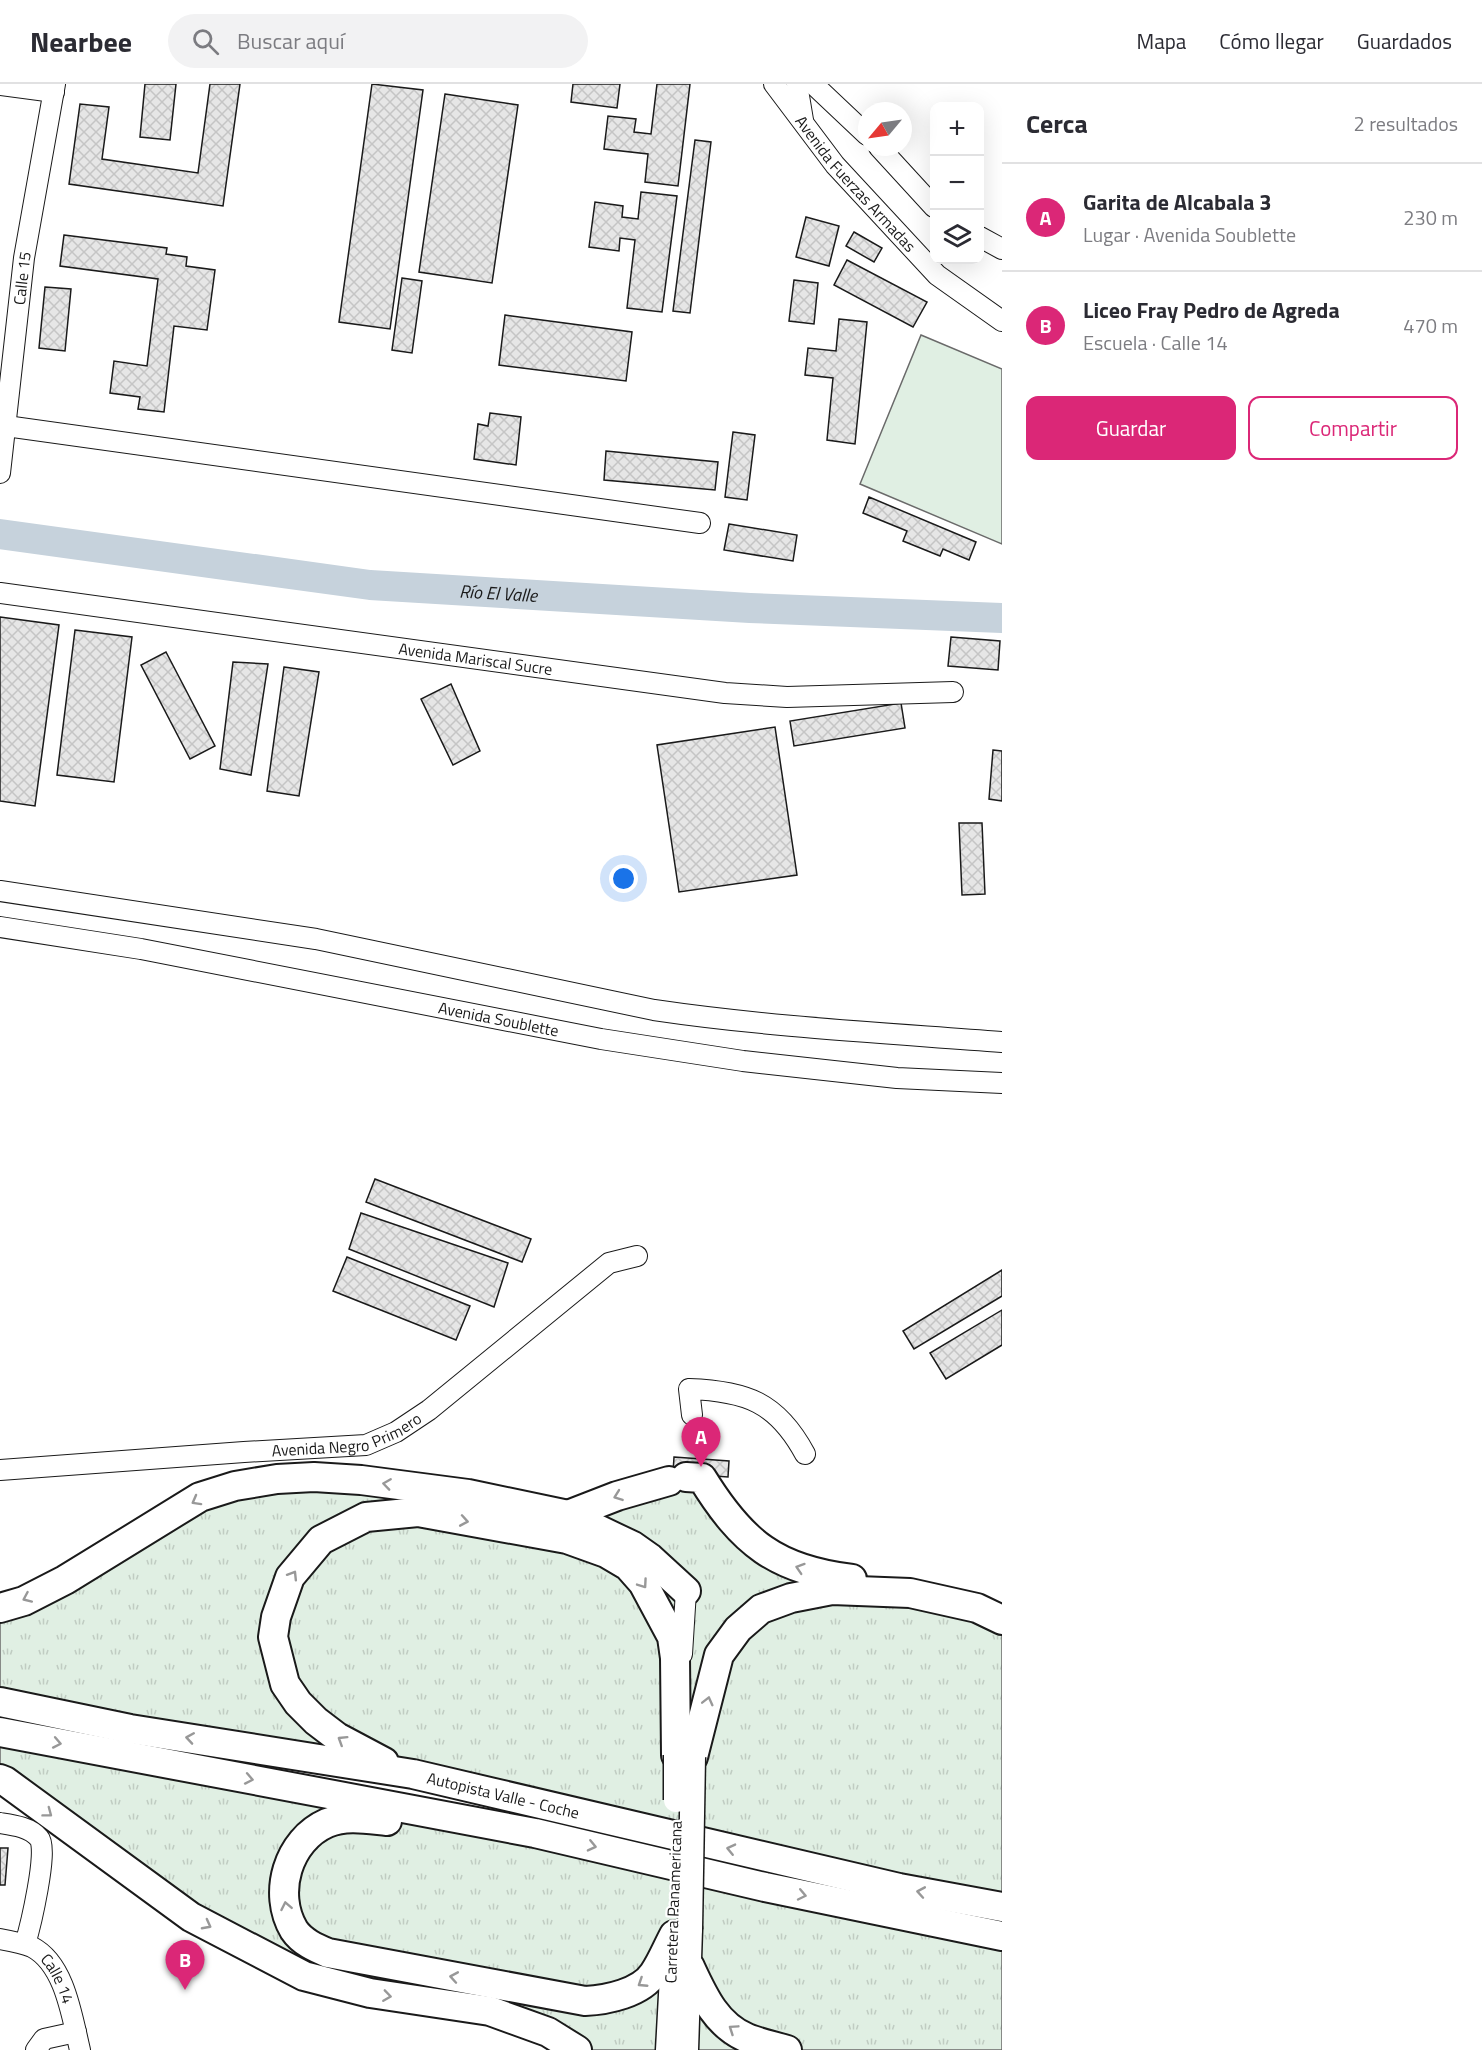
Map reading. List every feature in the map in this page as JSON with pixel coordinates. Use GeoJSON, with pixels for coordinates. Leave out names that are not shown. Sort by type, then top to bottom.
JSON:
{"type":"FeatureCollection","features":[{"type":"Feature","properties":{"kind":"highway"},"geometry":{"type":"LineString","coordinates":[[0,1608],[24,1601],[65,1580],[200,1497],[235,1485],[314,1477],[361,1480],[468,1494],[568,1515],[633,1546],[650,1558],[686,1591]]}},
{"type":"Feature","properties":{"kind":"highway"},"geometry":{"type":"LineString","coordinates":[[568,1515],[617,1496],[686,1478],[724,1510],[760,1548],[795,1567],[834,1577],[894,1584],[1002,1606]]}},
{"type":"Feature","properties":{"kind":"highway"},"geometry":{"type":"LineString","coordinates":[[413,1774],[372,1757],[337,1737],[316,1721],[298,1703],[285,1684],[273,1637],[284,1591],[290,1577],[304,1558],[321,1540],[366,1517],[418,1512],[567,1539],[606,1553],[628,1566],[643,1583],[672,1637],[685,1756]]}},
{"type":"Feature","properties":{"kind":"highway"},"geometry":{"type":"LineString","coordinates":[[685,1756],[719,1655],[738,1629],[761,1609],[791,1598],[832,1590],[910,1593],[977,1608],[1002,1620]]}},
{"type":"Feature","properties":{"kind":"highway","name":"Autopista Valle - Coche"},"geometry":{"type":"LineString","coordinates":[[0,1702],[130,1729],[413,1774],[899,1888],[994,1902]]}},
{"type":"Feature","properties":{"kind":"highway","name":"Autopista Valle - Coche"},"geometry":{"type":"LineString","coordinates":[[0,1732],[535,1833],[757,1885],[1002,1936]]}},
{"type":"Feature","properties":{"kind":"highway"},"geometry":{"type":"LineString","coordinates":[[0,1779],[5,1780],[191,1917],[304,1977],[370,1993],[490,2011],[548,2032],[577,2050]]}},
{"type":"Feature","properties":{"kind":"highway"},"geometry":{"type":"LineString","coordinates":[[535,1833],[344,1818],[327,1823],[312,1832],[298,1847],[289,1863],[284,1884],[284,1903],[288,1917],[295,1931],[311,1946],[328,1953],[585,2001],[606,2000],[622,1994],[653,1976],[680,1930]]}},
{"type":"Feature","properties":{"kind":"highway"},"geometry":{"type":"LineString","coordinates":[[907,1917],[1002,1955]]}},
{"type":"Feature","properties":{"kind":"highway"},"geometry":{"type":"LineString","coordinates":[[690,1967],[704,1996],[729,2028],[747,2038],[787,2050]]}},
{"type":"Feature","properties":{"kind":"main road","name":"Carretera Panamericana"},"geometry":{"type":"LineString","coordinates":[[668,2050],[680,1930],[685,1756]]}},
{"type":"Feature","properties":{"kind":"main road","name":"Carretera Panamericana"},"geometry":{"type":"LineString","coordinates":[[680,1930],[690,1967],[686,2050]]}},
{"type":"Feature","properties":{"kind":"street","name":"Avenida Fuerzas Armadas"},"geometry":{"type":"LineString","coordinates":[[774,84],[835,165],[937,275],[1002,321]]}},
{"type":"Feature","properties":{"kind":"street"},"geometry":{"type":"LineString","coordinates":[[797,84],[804,123]]}},
{"type":"Feature","properties":{"kind":"street"},"geometry":{"type":"LineString","coordinates":[[813,84],[858,126]]}},
{"type":"Feature","properties":{"kind":"street"},"geometry":{"type":"LineString","coordinates":[[0,85],[54,88]]}},
{"type":"Feature","properties":{"kind":"street","name":"Calle 15"},"geometry":{"type":"LineString","coordinates":[[0,471],[24,258],[54,88]]}},
{"type":"Feature","properties":{"kind":"street"},"geometry":{"type":"LineString","coordinates":[[887,156],[930,203]]}},
{"type":"Feature","properties":{"kind":"street"},"geometry":{"type":"LineString","coordinates":[[984,239],[1002,249]]}},
{"type":"Feature","properties":{"kind":"street"},"geometry":{"type":"LineString","coordinates":[[6,426],[700,523]]}},
{"type":"Feature","properties":{"kind":"street","name":"Avenida Mariscal Sucre"},"geometry":{"type":"LineString","coordinates":[[0,593],[725,693],[787,697],[953,692]]}},
{"type":"Feature","properties":{"kind":"street"},"geometry":{"type":"LineString","coordinates":[[0,891],[316,939],[654,1010],[707,1018],[781,1026],[1002,1042]]}},
{"type":"Feature","properties":{"kind":"street","name":"Avenida Soublette"},"geometry":{"type":"LineString","coordinates":[[0,927],[141,949],[675,1052],[897,1078],[1002,1083]]}},
{"type":"Feature","properties":{"kind":"street","name":"Avenida Negro Primero"},"geometry":{"type":"LineString","coordinates":[[0,1470],[366,1445],[396,1432],[429,1410],[609,1263],[636,1256]]}},
{"type":"Feature","properties":{"kind":"street"},"geometry":{"type":"LineString","coordinates":[[692,1415],[689,1389],[719,1390],[757,1401],[784,1422],[805,1454]]}},
{"type":"Feature","properties":{"kind":"street"},"geometry":{"type":"LineString","coordinates":[[685,1756],[686,1591]]}},
{"type":"Feature","properties":{"kind":"street"},"geometry":{"type":"LineString","coordinates":[[0,1823],[18,1826],[36,1835],[41,1841],[43,1851],[38,1892],[25,1944]]}},
{"type":"Feature","properties":{"kind":"street","name":"Calle 14"},"geometry":{"type":"LineString","coordinates":[[0,1939],[35,1948],[56,1971],[62,1982],[78,2041]]}},
{"type":"Feature","properties":{"kind":"street"},"geometry":{"type":"LineString","coordinates":[[36,2050],[44,2039],[78,2041]]}},
{"type":"Feature","properties":{"kind":"green space"},"geometry":{"type":"Polygon","coordinates":[[[921,335],[1002,369],[1002,544],[860,484],[921,335]]]}},
{"type":"Feature","properties":{"kind":"green space"},"geometry":{"type":"Polygon","coordinates":[[[686,1477],[795,1567],[1002,1606],[1002,1907],[0,1702],[0,1608],[200,1497],[277,1479],[568,1515],[686,1477]]]}},
{"type":"Feature","properties":{"kind":"green space"},"geometry":{"type":"Polygon","coordinates":[[[0,1732],[1002,1936],[1002,2050],[577,2050],[548,2032],[304,1976],[0,1779],[0,1732]]]}},
{"type":"Feature","properties":{"kind":"building"},"geometry":{"type":"Polygon","coordinates":[[[145,84],[176,84],[170,140],[140,137],[145,84]]]}},
{"type":"Feature","properties":{"kind":"building"},"geometry":{"type":"Polygon","coordinates":[[[210,84],[240,84],[223,206],[69,184],[80,104],[109,107],[102,159],[198,173],[210,84]]]}},
{"type":"Feature","properties":{"kind":"building"},"geometry":{"type":"Polygon","coordinates":[[[372,84],[423,90],[390,329],[339,322],[372,84]]]}},
{"type":"Feature","properties":{"kind":"building"},"geometry":{"type":"Polygon","coordinates":[[[573,84],[620,84],[617,108],[571,102],[573,84]]]}},
{"type":"Feature","properties":{"kind":"building"},"geometry":{"type":"Polygon","coordinates":[[[657,84],[690,84],[678,186],[645,182],[648,154],[604,149],[608,116],[636,119],[634,132],[651,134],[657,84]]]}},
{"type":"Feature","properties":{"kind":"building"},"geometry":{"type":"Polygon","coordinates":[[[445,94],[518,105],[492,283],[419,272],[445,94]]]}},
{"type":"Feature","properties":{"kind":"building"},"geometry":{"type":"Polygon","coordinates":[[[695,140],[711,142],[690,313],[673,311],[695,140]]]}},
{"type":"Feature","properties":{"kind":"building"},"geometry":{"type":"Polygon","coordinates":[[[641,192],[677,196],[662,312],[627,308],[635,240],[620,238],[619,251],[589,247],[595,202],[623,206],[622,217],[638,219],[641,192]]]}},
{"type":"Feature","properties":{"kind":"building"},"geometry":{"type":"Polygon","coordinates":[[[806,217],[839,226],[829,266],[796,257],[806,217]]]}},
{"type":"Feature","properties":{"kind":"building"},"geometry":{"type":"Polygon","coordinates":[[[854,232],[882,248],[874,262],[846,246],[854,232]]]}},
{"type":"Feature","properties":{"kind":"building"},"geometry":{"type":"Polygon","coordinates":[[[64,235],[167,248],[166,254],[187,257],[186,266],[215,270],[207,330],[174,326],[164,412],[138,409],[140,397],[110,393],[114,361],[147,366],[158,279],[60,266],[64,235]]]}},
{"type":"Feature","properties":{"kind":"building"},"geometry":{"type":"Polygon","coordinates":[[[847,260],[927,302],[913,327],[834,285],[847,260]]]}},
{"type":"Feature","properties":{"kind":"building"},"geometry":{"type":"Polygon","coordinates":[[[402,278],[422,281],[412,353],[392,350],[402,278]]]}},
{"type":"Feature","properties":{"kind":"building"},"geometry":{"type":"Polygon","coordinates":[[[794,280],[818,283],[814,324],[789,321],[794,280]]]}},
{"type":"Feature","properties":{"kind":"building"},"geometry":{"type":"Polygon","coordinates":[[[45,287],[71,289],[65,351],[39,348],[45,287]]]}},
{"type":"Feature","properties":{"kind":"building"},"geometry":{"type":"Polygon","coordinates":[[[505,315],[632,332],[626,381],[499,365],[505,315]]]}},
{"type":"Feature","properties":{"kind":"building"},"geometry":{"type":"Polygon","coordinates":[[[839,319],[867,322],[855,444],[827,440],[833,378],[805,375],[808,348],[836,351],[839,319]]]}},
{"type":"Feature","properties":{"kind":"building"},"geometry":{"type":"Polygon","coordinates":[[[490,413],[521,417],[516,465],[474,459],[478,424],[488,426],[490,413]]]}},
{"type":"Feature","properties":{"kind":"building"},"geometry":{"type":"Polygon","coordinates":[[[733,432],[755,435],[747,500],[725,497],[733,432]]]}},
{"type":"Feature","properties":{"kind":"building"},"geometry":{"type":"Polygon","coordinates":[[[606,451],[718,462],[715,490],[604,480],[606,451]]]}},
{"type":"Feature","properties":{"kind":"building"},"geometry":{"type":"Polygon","coordinates":[[[869,497],[976,542],[969,560],[943,549],[940,556],[903,541],[907,531],[863,513],[869,497]]]}},
{"type":"Feature","properties":{"kind":"building"},"geometry":{"type":"Polygon","coordinates":[[[729,524],[797,535],[793,561],[724,550],[729,524]]]}},
{"type":"Feature","properties":{"kind":"building"},"geometry":{"type":"Polygon","coordinates":[[[0,617],[59,625],[35,806],[0,801],[0,617]]]}},
{"type":"Feature","properties":{"kind":"building"},"geometry":{"type":"Polygon","coordinates":[[[75,630],[132,637],[114,782],[57,775],[75,630]]]}},
{"type":"Feature","properties":{"kind":"building"},"geometry":{"type":"Polygon","coordinates":[[[951,637],[1000,641],[998,670],[948,666],[951,637]]]}},
{"type":"Feature","properties":{"kind":"building"},"geometry":{"type":"Polygon","coordinates":[[[166,652],[215,746],[190,759],[141,665],[166,652]]]}},
{"type":"Feature","properties":{"kind":"building"},"geometry":{"type":"Polygon","coordinates":[[[233,662],[268,664],[251,775],[220,769],[233,662]]]}},
{"type":"Feature","properties":{"kind":"building"},"geometry":{"type":"Polygon","coordinates":[[[284,667],[319,672],[299,796],[267,791],[284,667]]]}},
{"type":"Feature","properties":{"kind":"building"},"geometry":{"type":"Polygon","coordinates":[[[451,684],[480,751],[453,765],[421,699],[451,684]]]}},
{"type":"Feature","properties":{"kind":"building"},"geometry":{"type":"Polygon","coordinates":[[[901,703],[905,728],[794,746],[790,721],[901,703]]]}},
{"type":"Feature","properties":{"kind":"building"},"geometry":{"type":"Polygon","coordinates":[[[775,727],[797,875],[679,892],[657,745],[775,727]]]}},
{"type":"Feature","properties":{"kind":"building"},"geometry":{"type":"Polygon","coordinates":[[[993,750],[1002,751],[1002,801],[989,799],[993,750]]]}},
{"type":"Feature","properties":{"kind":"building"},"geometry":{"type":"Polygon","coordinates":[[[959,823],[982,823],[985,894],[962,895],[959,823]]]}},
{"type":"Feature","properties":{"kind":"building"},"geometry":{"type":"Polygon","coordinates":[[[375,1179],[531,1239],[522,1262],[366,1202],[375,1179]]]}},
{"type":"Feature","properties":{"kind":"building"},"geometry":{"type":"Polygon","coordinates":[[[361,1213],[508,1263],[494,1307],[349,1249],[361,1213]]]}},
{"type":"Feature","properties":{"kind":"building"},"geometry":{"type":"Polygon","coordinates":[[[347,1257],[470,1306],[456,1340],[333,1291],[347,1257]]]}},
{"type":"Feature","properties":{"kind":"building"},"geometry":{"type":"Polygon","coordinates":[[[1002,1270],[1002,1296],[914,1349],[903,1331],[1002,1270]]]}},
{"type":"Feature","properties":{"kind":"building"},"geometry":{"type":"Polygon","coordinates":[[[1002,1310],[1002,1345],[946,1379],[930,1353],[1002,1310]]]}},
{"type":"Feature","properties":{"kind":"building"},"geometry":{"type":"Polygon","coordinates":[[[674,1457],[729,1461],[728,1477],[673,1473],[674,1457]]]}},
{"type":"Feature","properties":{"kind":"building"},"geometry":{"type":"Polygon","coordinates":[[[0,1848],[8,1848],[5,1885],[0,1885],[0,1848]]]}},
{"type":"Feature","properties":{"kind":"waterway","name":"Río El Valle"},"geometry":{"type":"LineString","coordinates":[[0,534],[370,585],[750,608],[1002,618]]}},
{"type":"Feature","properties":{"kind":"place","name":"Garita de Alcabala 3"},"geometry":{"type":"Point","coordinates":[701,1467]}},
{"type":"Feature","properties":{"kind":"place","name":"Liceo Fray Pedro de Agreda"},"geometry":{"type":"Point","coordinates":[185,1990]}}]}
